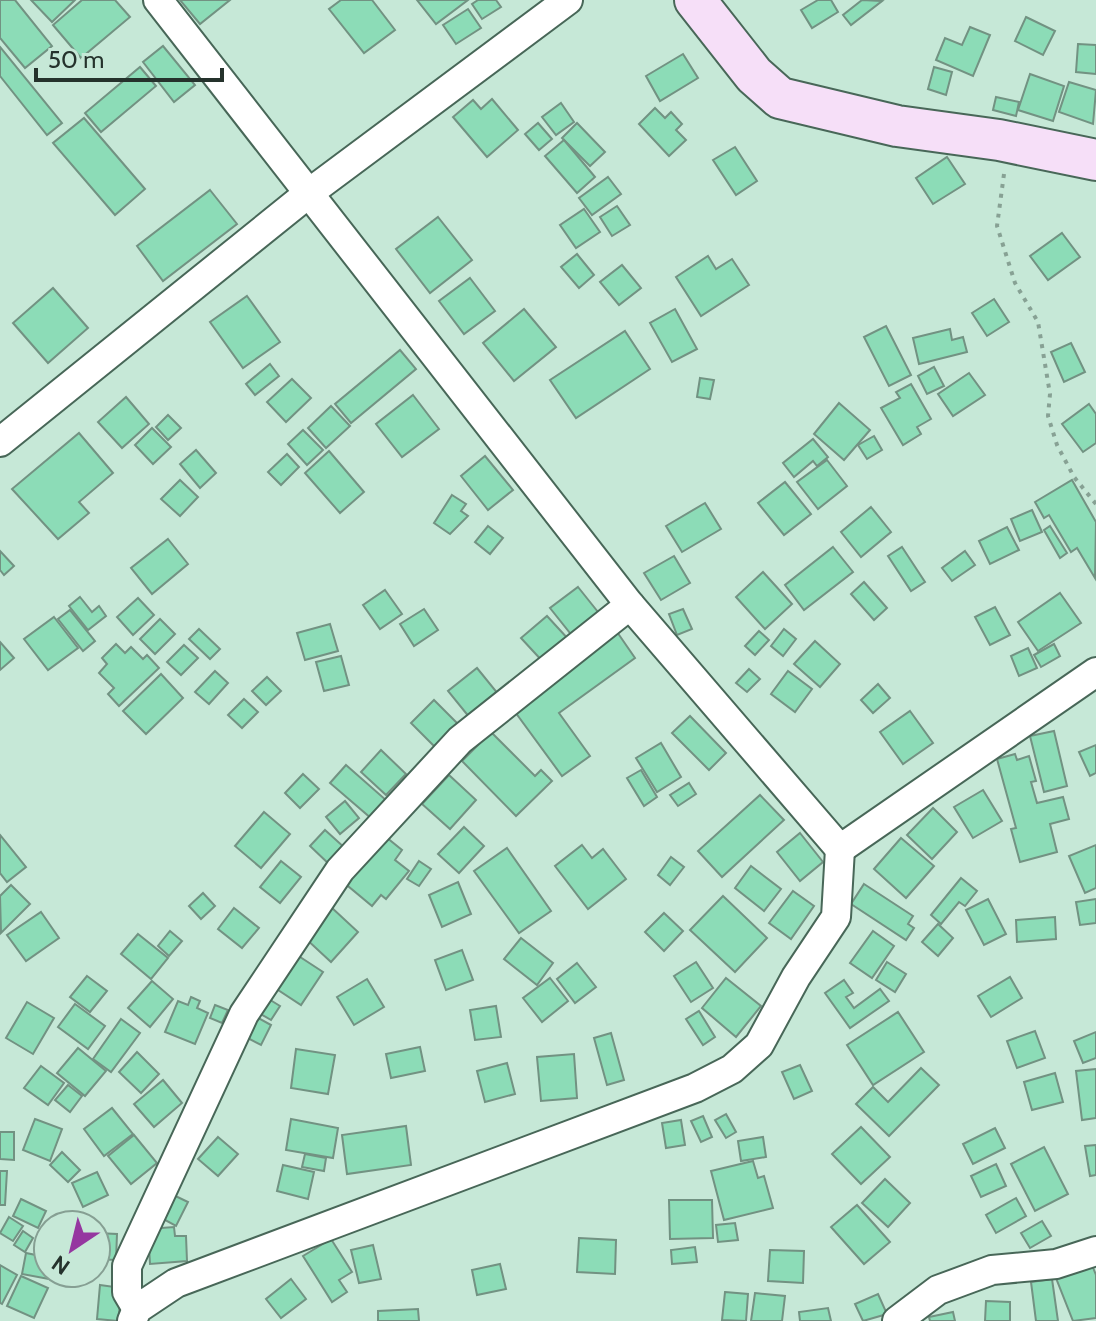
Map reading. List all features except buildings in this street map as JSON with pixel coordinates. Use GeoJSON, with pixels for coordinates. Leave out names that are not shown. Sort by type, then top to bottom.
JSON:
{"type":"FeatureCollection","features":[{"type":"Feature","properties":{"kind":"street"},"geometry":{"type":"LineString","coordinates":[[158,0],[630,605],[840,849],[836,917],[796,977],[759,1045],[732,1069],[695,1088],[176,1283],[135,1315],[127,1292],[127,1266],[244,1014],[340,870],[460,740],[630,605]]}},
{"type":"Feature","properties":{"kind":"street"},"geometry":{"type":"LineString","coordinates":[[0,442],[309,193],[568,0]]}},
{"type":"Feature","properties":{"kind":"street"},"geometry":{"type":"LineString","coordinates":[[695,0],[754,75],[780,98],[897,126],[999,140],[1096,160]]}},
{"type":"Feature","properties":{"kind":"street"},"geometry":{"type":"LineString","coordinates":[[840,849],[1096,672]]}},
{"type":"Feature","properties":{"kind":"street"},"geometry":{"type":"LineString","coordinates":[[897,1321],[938,1290],[992,1270],[1056,1264],[1096,1251]]}},
{"type":"Feature","properties":{"kind":"path"},"geometry":{"type":"LineString","coordinates":[[999,140],[1004,173],[997,226],[1015,283],[1038,322],[1050,394],[1048,416],[1057,445],[1074,477],[1096,504]]}}]}
